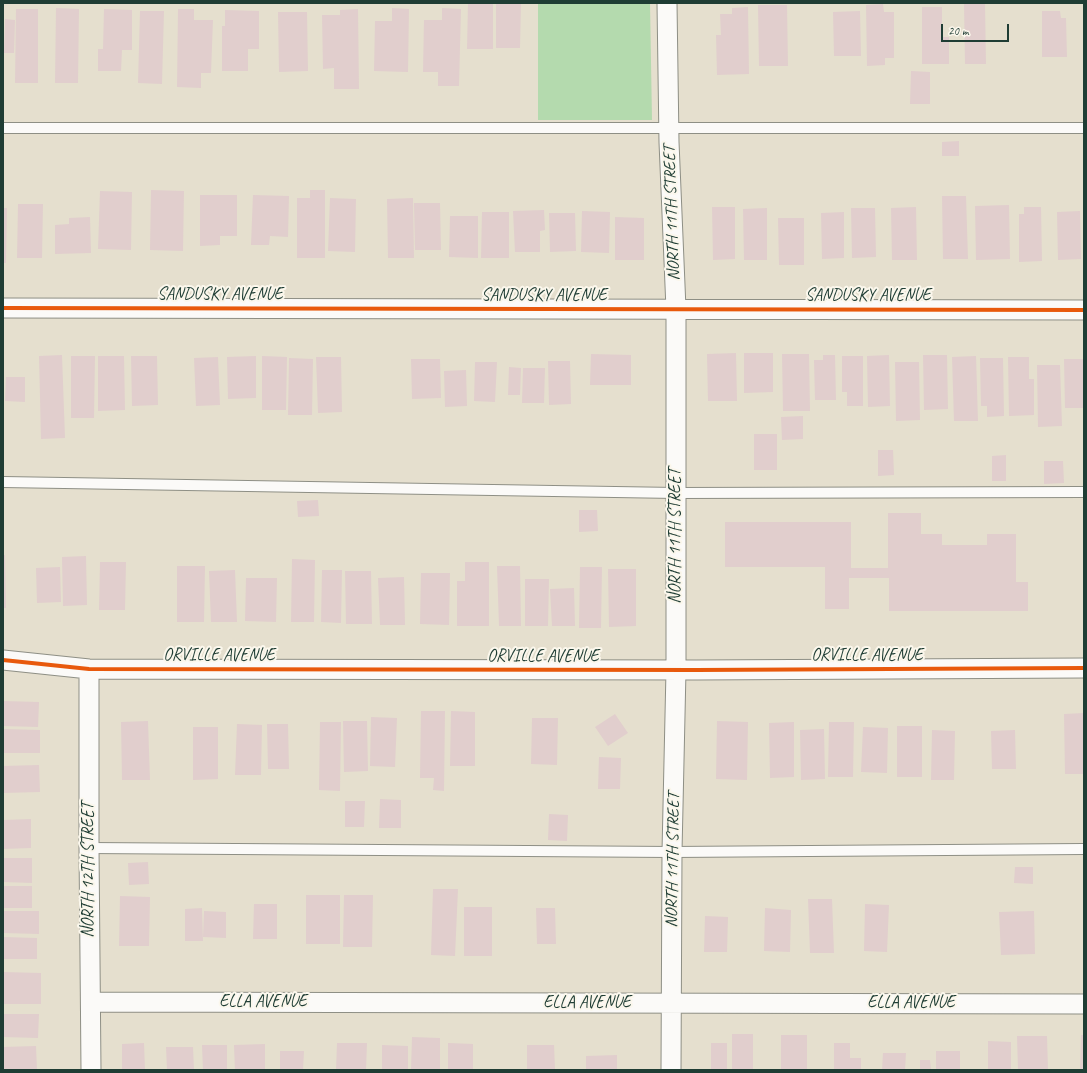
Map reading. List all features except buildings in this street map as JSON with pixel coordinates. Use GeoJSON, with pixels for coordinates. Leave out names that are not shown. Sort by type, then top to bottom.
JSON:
{"type":"FeatureCollection","features":[{"type":"Feature","properties":{"kind":"street","name":"NORTH 11TH STREET"},"geometry":{"type":"LineString","coordinates":[[667,3],[669,128],[676,309],[676,670],[672,852],[671,1070]]}},
{"type":"Feature","properties":{"kind":"street","name":"SANDUSKY AVENUE"},"geometry":{"type":"LineString","coordinates":[[3,308],[1084,310]]}},
{"type":"Feature","properties":{"kind":"street","name":"ORVILLE AVENUE"},"geometry":{"type":"LineString","coordinates":[[3,660],[89,669],[676,670],[1084,668]]}},
{"type":"Feature","properties":{"kind":"street","name":"NORTH 12TH STREET"},"geometry":{"type":"LineString","coordinates":[[89,669],[88,848],[91,1070]]}},
{"type":"Feature","properties":{"kind":"street","name":"ELLA AVENUE"},"geometry":{"type":"LineString","coordinates":[[91,1002],[1084,1004]]}},
{"type":"Feature","properties":{"kind":"lane"},"geometry":{"type":"LineString","coordinates":[[3,128],[1084,128]]}},
{"type":"Feature","properties":{"kind":"lane"},"geometry":{"type":"LineString","coordinates":[[3,482],[676,494],[1084,492]]}},
{"type":"Feature","properties":{"kind":"lane"},"geometry":{"type":"LineString","coordinates":[[88,848],[672,852],[1084,849]]}},
{"type":"Feature","properties":{"kind":"green space"},"geometry":{"type":"Polygon","coordinates":[[[538,3],[650,3],[652,120],[538,120],[538,3]]]}},
{"type":"Feature","properties":{"kind":"cycle path"},"geometry":{"type":"LineString","coordinates":[[3,308],[1084,310]]}},
{"type":"Feature","properties":{"kind":"cycle path"},"geometry":{"type":"LineString","coordinates":[[3,660],[89,669],[696,670],[1084,668]]}}]}
